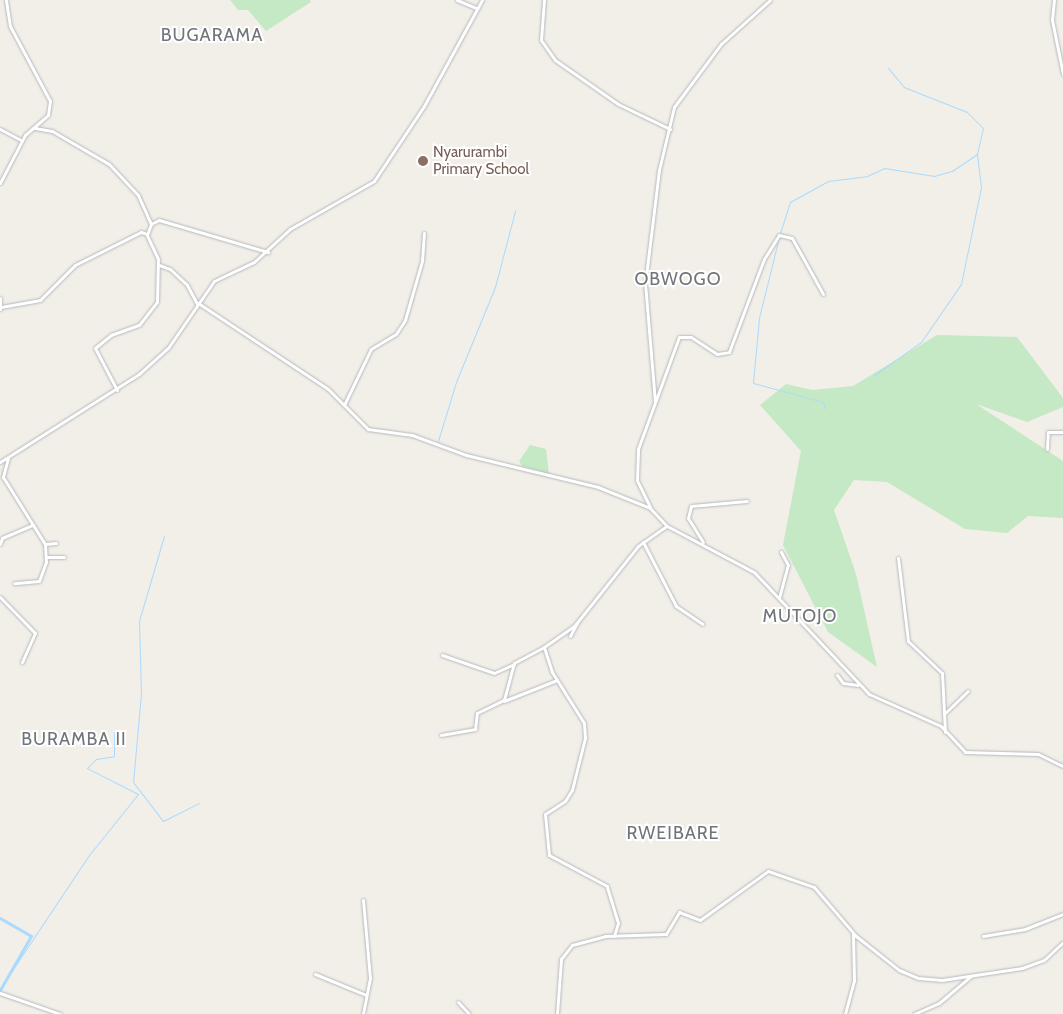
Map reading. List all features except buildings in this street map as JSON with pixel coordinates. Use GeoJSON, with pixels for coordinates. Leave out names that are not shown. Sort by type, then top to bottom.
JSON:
{"type":"FeatureCollection","features":[{"type":"Feature","properties":{"kind":"street"},"geometry":{"type":"LineString","coordinates":[[0,183],[22,140],[48,115],[50,101],[10,26],[6,0]]}},
{"type":"Feature","properties":{"kind":"street"},"geometry":{"type":"LineString","coordinates":[[457,0],[476,8]]}},
{"type":"Feature","properties":{"kind":"street"},"geometry":{"type":"LineString","coordinates":[[0,462],[117,390],[168,348],[197,305],[224,275],[268,252],[290,229],[374,181],[424,106],[482,0]]}},
{"type":"Feature","properties":{"kind":"street"},"geometry":{"type":"LineString","coordinates":[[544,0],[541,40],[555,60],[618,104],[670,129]]}},
{"type":"Feature","properties":{"kind":"street"},"geometry":{"type":"LineString","coordinates":[[655,402],[645,284],[659,170],[678,101],[708,60],[739,25],[770,0]]}},
{"type":"Feature","properties":{"kind":"street"},"geometry":{"type":"LineString","coordinates":[[1054,0],[1052,20],[1063,74]]}},
{"type":"Feature","properties":{"kind":"street"},"geometry":{"type":"LineString","coordinates":[[35,128],[56,133],[114,168],[138,195],[151,224],[148,234],[159,265],[154,308],[131,331],[111,336],[95,348],[117,390]]}},
{"type":"Feature","properties":{"kind":"street"},"geometry":{"type":"LineString","coordinates":[[0,129],[22,140]]}},
{"type":"Feature","properties":{"kind":"street"},"geometry":{"type":"LineString","coordinates":[[151,224],[159,220],[268,252]]}},
{"type":"Feature","properties":{"kind":"street"},"geometry":{"type":"LineString","coordinates":[[0,298],[0,308],[40,300],[75,265],[141,232],[148,234]]}},
{"type":"Feature","properties":{"kind":"street"},"geometry":{"type":"LineString","coordinates":[[344,405],[371,349],[396,334],[405,320],[422,261],[424,232]]}},
{"type":"Feature","properties":{"kind":"street"},"geometry":{"type":"LineString","coordinates":[[650,508],[637,469],[640,438],[679,337],[691,337],[717,354],[732,348],[764,259],[778,236],[792,238],[823,294]]}},
{"type":"Feature","properties":{"kind":"street"},"geometry":{"type":"LineString","coordinates":[[159,265],[170,269],[187,285],[197,305],[344,405],[359,424],[375,432],[412,435],[466,455],[598,487],[650,508],[668,526],[704,542],[754,572],[873,698],[941,726],[945,733],[969,754],[1038,754],[1063,766]]}},
{"type":"Feature","properties":{"kind":"street"},"geometry":{"type":"LineString","coordinates":[[1047,449],[1048,432],[1063,432]]}},
{"type":"Feature","properties":{"kind":"street"},"geometry":{"type":"LineString","coordinates":[[8,458],[3,477],[45,544],[47,557],[39,581],[14,583]]}},
{"type":"Feature","properties":{"kind":"street"},"geometry":{"type":"LineString","coordinates":[[704,542],[688,518],[691,506],[747,501]]}},
{"type":"Feature","properties":{"kind":"street"},"geometry":{"type":"LineString","coordinates":[[0,544],[2,538],[33,525]]}},
{"type":"Feature","properties":{"kind":"street"},"geometry":{"type":"LineString","coordinates":[[570,636],[577,623],[643,542],[668,526]]}},
{"type":"Feature","properties":{"kind":"street"},"geometry":{"type":"LineString","coordinates":[[643,542],[676,606],[703,624]]}},
{"type":"Feature","properties":{"kind":"street"},"geometry":{"type":"LineString","coordinates":[[45,544],[56,543]]}},
{"type":"Feature","properties":{"kind":"street"},"geometry":{"type":"LineString","coordinates":[[779,598],[788,565],[781,552]]}},
{"type":"Feature","properties":{"kind":"street"},"geometry":{"type":"LineString","coordinates":[[47,557],[64,556]]}},
{"type":"Feature","properties":{"kind":"street"},"geometry":{"type":"LineString","coordinates":[[898,558],[908,641],[942,673],[945,733]]}},
{"type":"Feature","properties":{"kind":"street"},"geometry":{"type":"LineString","coordinates":[[0,597],[35,633],[22,662]]}},
{"type":"Feature","properties":{"kind":"street"},"geometry":{"type":"LineString","coordinates":[[442,655],[494,673],[544,647],[577,623]]}},
{"type":"Feature","properties":{"kind":"street"},"geometry":{"type":"LineString","coordinates":[[544,647],[557,680],[584,722],[585,738],[572,790],[565,801],[545,814],[549,855],[607,886],[618,923],[613,936]]}},
{"type":"Feature","properties":{"kind":"street"},"geometry":{"type":"LineString","coordinates":[[503,701],[514,664]]}},
{"type":"Feature","properties":{"kind":"street"},"geometry":{"type":"LineString","coordinates":[[837,675],[842,683],[859,685]]}},
{"type":"Feature","properties":{"kind":"street"},"geometry":{"type":"LineString","coordinates":[[441,735],[472,731],[477,713],[557,680]]}},
{"type":"Feature","properties":{"kind":"street"},"geometry":{"type":"LineString","coordinates":[[944,714],[968,691]]}},
{"type":"Feature","properties":{"kind":"street"},"geometry":{"type":"LineString","coordinates":[[557,1014],[560,959],[566,949],[579,942],[613,936],[666,934],[682,911],[700,920],[768,871],[814,887],[853,933],[913,977],[971,976],[1041,962],[1063,942]]}},
{"type":"Feature","properties":{"kind":"street"},"geometry":{"type":"LineString","coordinates":[[363,900],[370,978],[363,1014]]}},
{"type":"Feature","properties":{"kind":"street"},"geometry":{"type":"LineString","coordinates":[[984,936],[1025,930],[1063,914]]}},
{"type":"Feature","properties":{"kind":"street"},"geometry":{"type":"LineString","coordinates":[[845,1014],[854,981],[853,933]]}},
{"type":"Feature","properties":{"kind":"street"},"geometry":{"type":"LineString","coordinates":[[316,974],[366,995]]}},
{"type":"Feature","properties":{"kind":"street"},"geometry":{"type":"LineString","coordinates":[[914,1014],[939,1003],[971,976]]}},
{"type":"Feature","properties":{"kind":"street"},"geometry":{"type":"LineString","coordinates":[[0,993],[60,1014]]}},
{"type":"Feature","properties":{"kind":"street"},"geometry":{"type":"LineString","coordinates":[[458,1002],[469,1014]]}},
{"type":"Feature","properties":{"kind":"green space"},"geometry":{"type":"Polygon","coordinates":[[[230,0],[310,0],[311,2],[266,31],[248,10],[238,10],[230,0]]]}},
{"type":"Feature","properties":{"kind":"green space"},"geometry":{"type":"Polygon","coordinates":[[[937,335],[1017,337],[1063,398],[1063,407],[1027,422],[976,404],[1063,461],[1063,518],[1028,516],[1007,533],[965,529],[887,482],[854,480],[834,510],[856,574],[877,667],[828,632],[783,545],[801,451],[760,405],[786,384],[812,390],[853,386],[937,335]]]}},
{"type":"Feature","properties":{"kind":"green space"},"geometry":{"type":"Polygon","coordinates":[[[530,445],[546,449],[549,474],[522,466],[519,461],[530,445]]]}},
{"type":"Feature","properties":{"kind":"waterway"},"geometry":{"type":"LineString","coordinates":[[873,376],[921,342],[961,284],[981,187],[977,154],[983,128],[967,112],[904,87],[888,68]]}},
{"type":"Feature","properties":{"kind":"waterway"},"geometry":{"type":"LineString","coordinates":[[780,233],[790,202],[828,181],[867,176],[884,168],[934,176],[952,171],[977,154]]}},
{"type":"Feature","properties":{"kind":"waterway"},"geometry":{"type":"LineString","coordinates":[[438,441],[456,382],[495,287],[515,211]]}},
{"type":"Feature","properties":{"kind":"waterway"},"geometry":{"type":"LineString","coordinates":[[779,237],[759,318],[753,383],[823,402],[825,409]]}},
{"type":"Feature","properties":{"kind":"waterway"},"geometry":{"type":"LineString","coordinates":[[164,536],[139,621],[141,693],[133,782],[163,821],[199,803]]}},
{"type":"Feature","properties":{"kind":"waterway"},"geometry":{"type":"LineString","coordinates":[[3,984],[89,855],[138,794],[87,768],[96,759],[114,756],[114,732]]}},
{"type":"Feature","properties":{"kind":"waterway"},"geometry":{"type":"LineString","coordinates":[[0,918],[31,936],[0,990]]}},
{"type":"Feature","properties":{"kind":"place","name":"Nyarurambi Primary School"},"geometry":{"type":"Point","coordinates":[423,161]}},
{"type":"Feature","properties":{"kind":"district","name":"BUGARAMA"},"geometry":{"type":"Point","coordinates":[212,35]}},
{"type":"Feature","properties":{"kind":"district","name":"OBWOGO"},"geometry":{"type":"Point","coordinates":[678,279]}},
{"type":"Feature","properties":{"kind":"district","name":"MUTOJO"},"geometry":{"type":"Point","coordinates":[800,616]}},
{"type":"Feature","properties":{"kind":"district","name":"BURAMBA II"},"geometry":{"type":"Point","coordinates":[74,739]}},
{"type":"Feature","properties":{"kind":"district","name":"RWEIBARE"},"geometry":{"type":"Point","coordinates":[673,833]}}]}
